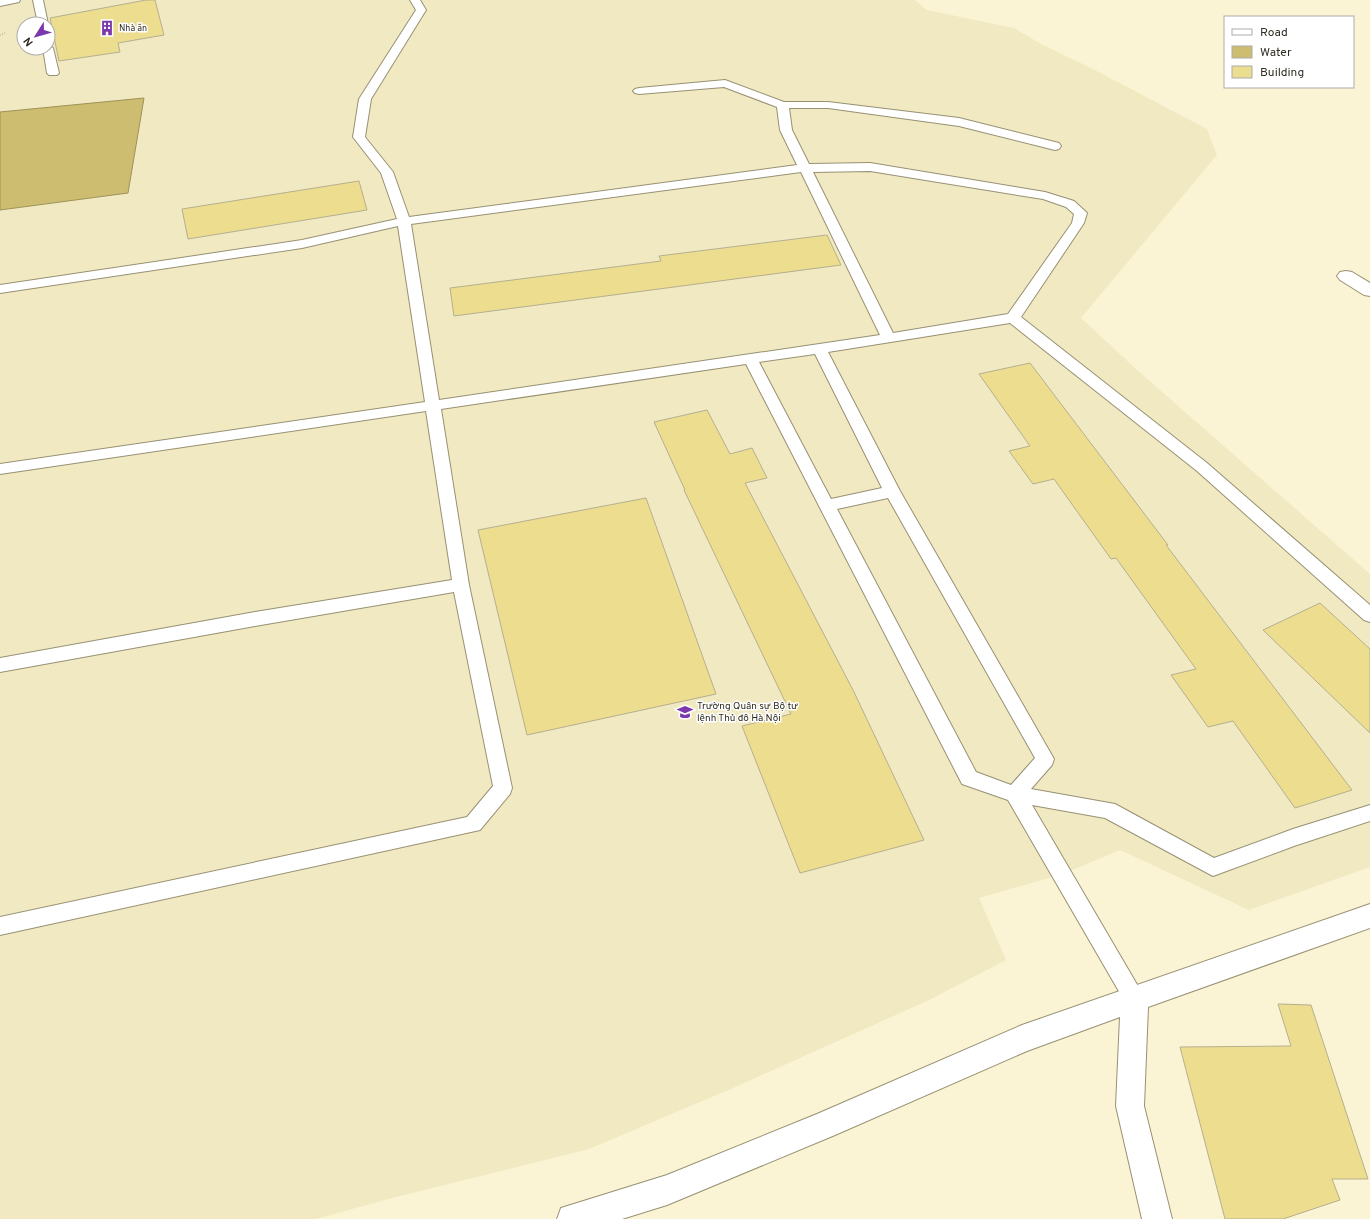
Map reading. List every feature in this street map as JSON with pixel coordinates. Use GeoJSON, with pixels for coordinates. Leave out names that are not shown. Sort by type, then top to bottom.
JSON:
{"type":"FeatureCollection","features":[{"type":"Feature","properties":{"kind":"street"},"geometry":{"type":"LineString","coordinates":[[1346,276],[1370,291]]}},
{"type":"Feature","properties":{"kind":"street"},"geometry":{"type":"LineString","coordinates":[[572,1219],[666,1190],[825,1125],[1022,1039],[1370,916]]}},
{"type":"Feature","properties":{"kind":"street"},"geometry":{"type":"LineString","coordinates":[[1135,1000],[1130,1106],[1156,1219]]}},
{"type":"Feature","properties":{"kind":"lane"},"geometry":{"type":"LineString","coordinates":[[0,3],[15,0]]}},
{"type":"Feature","properties":{"kind":"lane"},"geometry":{"type":"LineString","coordinates":[[38,0],[41,16]]}},
{"type":"Feature","properties":{"kind":"lane"},"geometry":{"type":"LineString","coordinates":[[0,926],[473,824],[503,788],[461,585],[404,221],[387,172],[359,137],[366,99],[421,10],[415,0]]}},
{"type":"Feature","properties":{"kind":"lane"},"geometry":{"type":"LineString","coordinates":[[50,56],[53,73]]}},
{"type":"Feature","properties":{"kind":"lane"},"geometry":{"type":"LineString","coordinates":[[639,92],[725,83],[783,105],[828,105],[959,122],[1055,146]]}},
{"type":"Feature","properties":{"kind":"lane"},"geometry":{"type":"LineString","coordinates":[[783,105],[786,130],[889,338]]}},
{"type":"Feature","properties":{"kind":"lane"},"geometry":{"type":"LineString","coordinates":[[0,289],[302,244],[404,221],[804,168],[870,167],[1045,196],[1070,204],[1081,213],[1078,223],[1013,318],[819,349],[0,469]]}},
{"type":"Feature","properties":{"kind":"lane"},"geometry":{"type":"LineString","coordinates":[[1013,318],[1202,468],[1370,615]]}},
{"type":"Feature","properties":{"kind":"lane"},"geometry":{"type":"LineString","coordinates":[[819,349],[892,491],[1045,759],[1015,794]]}},
{"type":"Feature","properties":{"kind":"lane"},"geometry":{"type":"LineString","coordinates":[[750,359],[968,778],[1015,794],[1108,810],[1213,867],[1370,813]]}},
{"type":"Feature","properties":{"kind":"lane"},"geometry":{"type":"LineString","coordinates":[[827,506],[892,491]]}},
{"type":"Feature","properties":{"kind":"lane"},"geometry":{"type":"LineString","coordinates":[[0,665],[255,618],[461,585]]}},
{"type":"Feature","properties":{"kind":"lane"},"geometry":{"type":"LineString","coordinates":[[1015,794],[1135,1000]]}},
{"type":"Feature","properties":{"kind":"path"},"geometry":{"type":"LineString","coordinates":[[0,35],[5,33]]}},
{"type":"Feature","properties":{"kind":"shaded area","name":"Trường Quân sự Bộ tư lệnh Thủ đô Hà Nội"},"geometry":{"type":"Polygon","coordinates":[[[0,0],[915,0],[927,10],[1014,28],[1041,44],[1093,69],[1207,129],[1217,155],[1081,318],[1136,369],[1370,574],[1370,867],[1249,910],[1120,850],[1063,874],[979,898],[1006,960],[927,1001],[733,1088],[589,1149],[396,1197],[316,1219],[0,1219],[0,0]]]}},
{"type":"Feature","properties":{"kind":"water"},"geometry":{"type":"Polygon","coordinates":[[[144,98],[128,193],[0,210],[0,112],[144,98]]]}},
{"type":"Feature","properties":{"kind":"building","name":"Nhà ăn"},"geometry":{"type":"Polygon","coordinates":[[[146,0],[155,0],[164,35],[118,43],[120,52],[59,61],[56,47],[56,17],[146,0]]]}},
{"type":"Feature","properties":{"kind":"building"},"geometry":{"type":"Polygon","coordinates":[[[359,181],[367,210],[188,239],[182,209],[359,181]]]}},
{"type":"Feature","properties":{"kind":"building"},"geometry":{"type":"Polygon","coordinates":[[[827,235],[841,265],[454,316],[450,288],[661,261],[659,256],[827,235]]]}},
{"type":"Feature","properties":{"kind":"building"},"geometry":{"type":"Polygon","coordinates":[[[1030,363],[1352,790],[1295,808],[1233,721],[1208,727],[1171,675],[1196,669],[1116,558],[1111,559],[1054,479],[1033,484],[1009,451],[1030,446],[979,374],[1030,363]]]}},
{"type":"Feature","properties":{"kind":"building"},"geometry":{"type":"Polygon","coordinates":[[[707,410],[730,454],[752,448],[767,478],[745,483],[854,692],[924,840],[800,873],[742,726],[791,714],[684,490],[654,422],[707,410]]]}},
{"type":"Feature","properties":{"kind":"building"},"geometry":{"type":"Polygon","coordinates":[[[646,498],[716,694],[527,735],[478,530],[646,498]]]}},
{"type":"Feature","properties":{"kind":"building"},"geometry":{"type":"Polygon","coordinates":[[[1320,603],[1370,649],[1370,733],[1263,630],[1320,603]]]}},
{"type":"Feature","properties":{"kind":"building"},"geometry":{"type":"Polygon","coordinates":[[[1278,1004],[1311,1005],[1368,1179],[1332,1179],[1340,1200],[1283,1219],[1225,1219],[1180,1047],[1291,1046],[1278,1004]]]}},
{"type":"Feature","properties":{"kind":"place","name":"Nhà ăn"},"geometry":{"type":"Point","coordinates":[107,28]}},
{"type":"Feature","properties":{"kind":"place","name":"Trường Quân sự Bộ tư lệnh Thủ đô Hà Nội"},"geometry":{"type":"Point","coordinates":[685,712]}}]}
